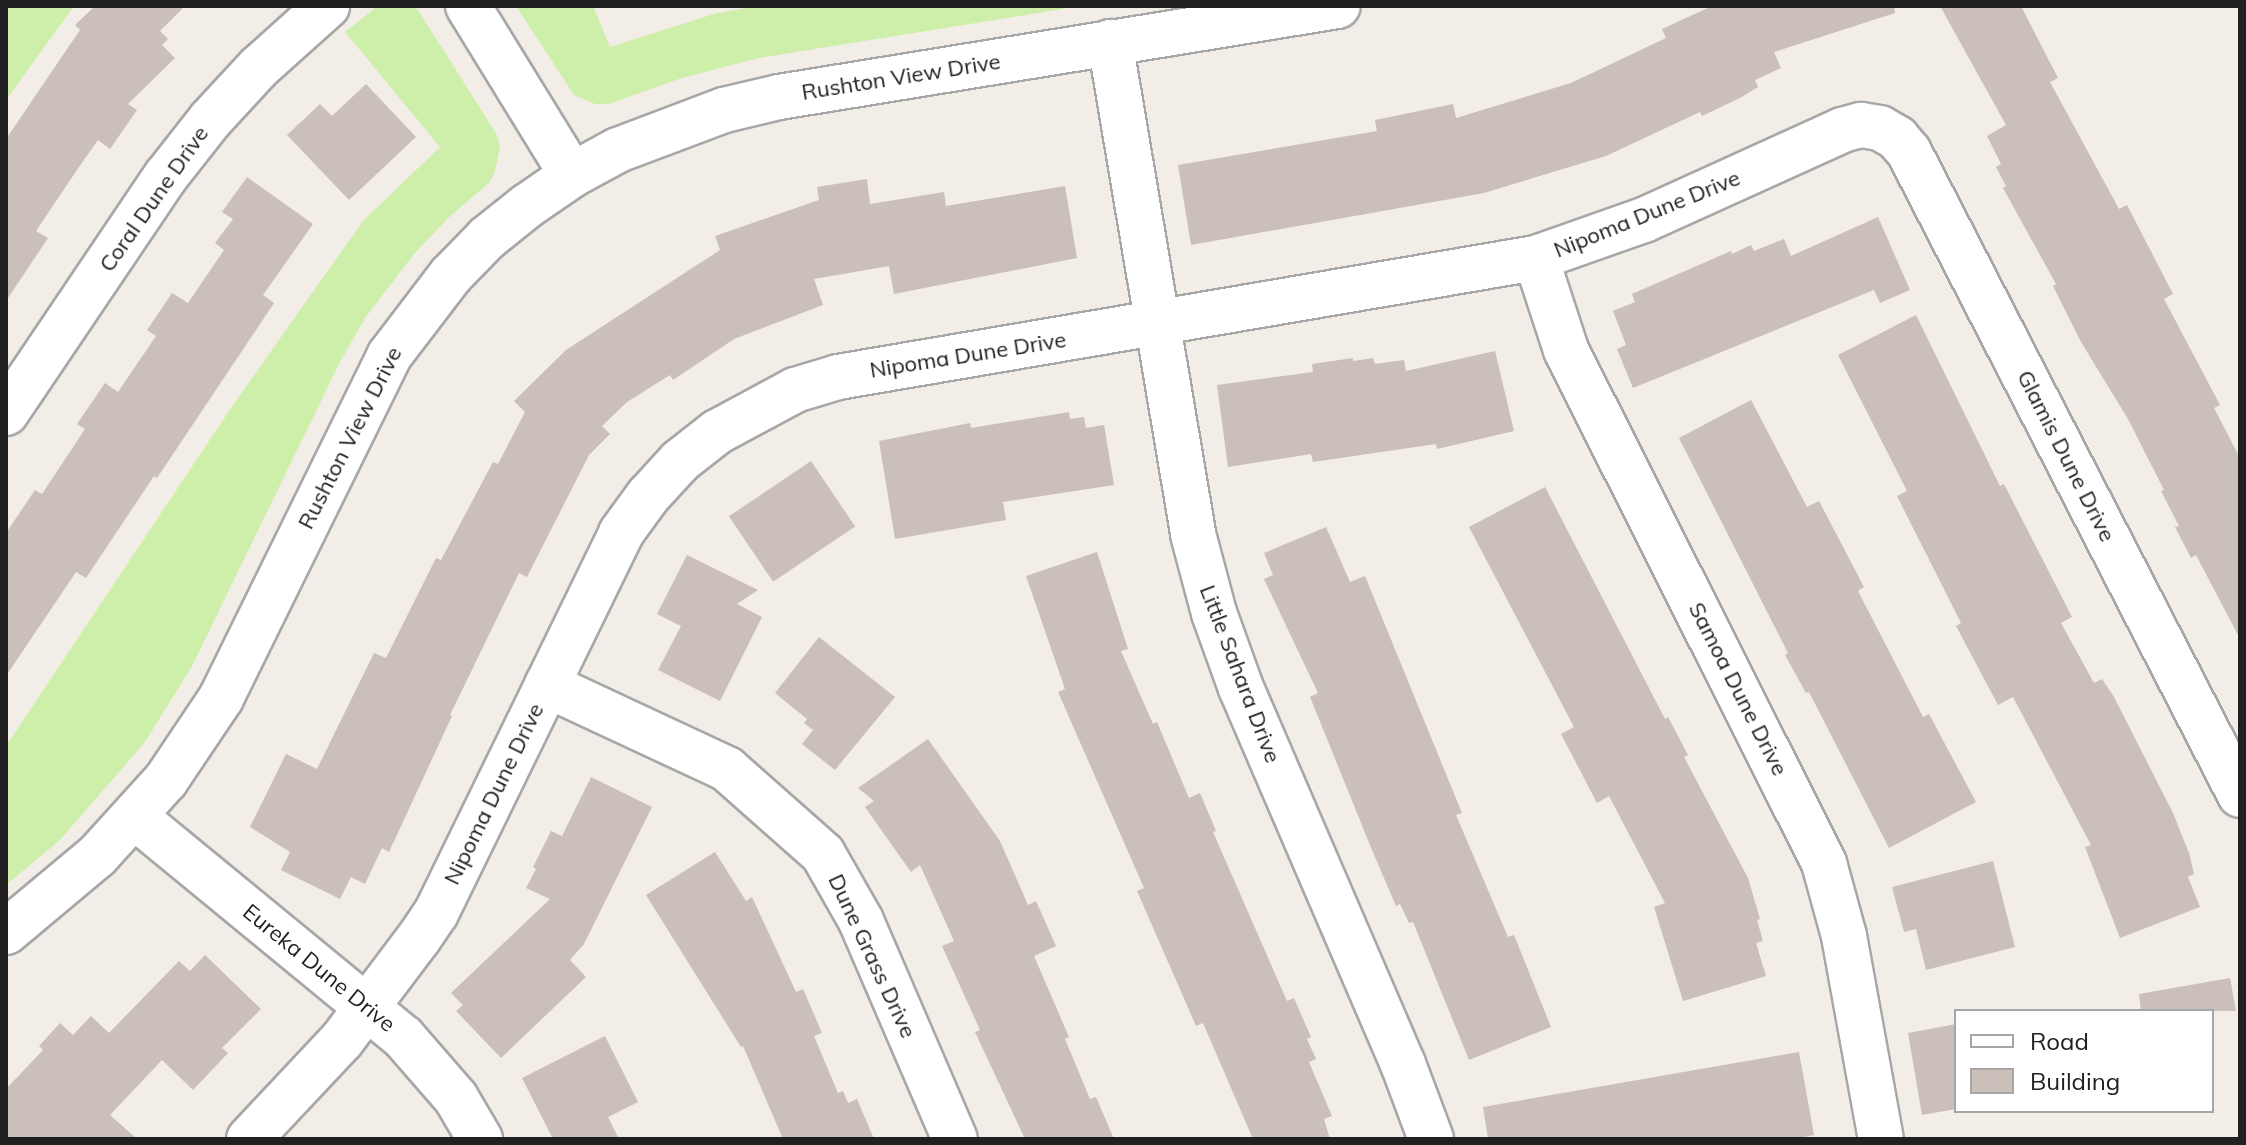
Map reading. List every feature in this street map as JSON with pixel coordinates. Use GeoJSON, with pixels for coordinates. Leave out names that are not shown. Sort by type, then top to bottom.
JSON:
{"type":"FeatureCollection","features":[{"type":"Feature","properties":{"kind":"street","name":"Coral Dune Drive"},"geometry":{"type":"LineString","coordinates":[[6,413],[166,176],[210,120],[258,68],[327,6]]}},
{"type":"Feature","properties":{"kind":"street"},"geometry":{"type":"LineString","coordinates":[[468,6],[572,175]]}},
{"type":"Feature","properties":{"kind":"street","name":"Rushton View Drive"},"geometry":{"type":"LineString","coordinates":[[6,932],[58,892],[135,817],[174,770],[221,698],[389,356],[418,314],[487,238],[572,175],[631,144],[724,110],[779,97],[1338,6]]}},
{"type":"Feature","properties":{"kind":"street","name":"Little Sahara Drive"},"geometry":{"type":"LineString","coordinates":[[1110,42],[1193,534],[1222,638],[1403,1064],[1431,1139]]}},
{"type":"Feature","properties":{"kind":"street","name":"Nipoma Dune Drive"},"geometry":{"type":"LineString","coordinates":[[249,1139],[342,1040],[436,913],[613,547],[648,496],[680,461],[754,408],[795,390],[838,377],[1158,325],[1536,258],[1644,220],[1842,130],[1861,125],[1880,128]]}},
{"type":"Feature","properties":{"kind":"street","name":"Glamis Dune Drive"},"geometry":{"type":"LineString","coordinates":[[1880,128],[1897,138],[1909,152],[2240,795]]}},
{"type":"Feature","properties":{"kind":"street","name":"Samoa Dune Drive"},"geometry":{"type":"LineString","coordinates":[[1536,258],[1572,364],[1809,826],[1824,863],[1844,936],[1881,1139]]}},
{"type":"Feature","properties":{"kind":"street","name":"Dune Grass Drive"},"geometry":{"type":"LineString","coordinates":[[547,685],[727,769],[823,854],[861,921],[955,1139]]}},
{"type":"Feature","properties":{"kind":"street","name":"Eureka Dune Drive"},"geometry":{"type":"LineString","coordinates":[[135,817],[403,1037],[431,1065],[456,1098],[480,1139]]}},
{"type":"Feature","properties":{"kind":"green space"},"geometry":{"type":"Polygon","coordinates":[[[6,6],[74,6],[6,100],[6,6]]]}},
{"type":"Feature","properties":{"kind":"green space"},"geometry":{"type":"Polygon","coordinates":[[[378,6],[413,6],[418,10],[497,135],[500,147],[495,171],[489,183],[448,218],[414,254],[365,318],[340,362],[192,666],[145,742],[60,840],[6,885],[6,746],[233,405],[363,221],[440,147],[345,32],[378,6]]]}},
{"type":"Feature","properties":{"kind":"green space"},"geometry":{"type":"Polygon","coordinates":[[[516,6],[593,6],[610,47],[717,13],[759,6],[1081,6],[759,58],[682,78],[609,104],[595,104],[574,95],[516,6]]]}},
{"type":"Feature","properties":{"kind":"building"},"geometry":{"type":"Polygon","coordinates":[[[95,6],[185,6],[160,31],[168,39],[162,45],[175,58],[128,104],[137,110],[110,149],[98,140],[81,164],[36,231],[48,238],[6,301],[6,139],[80,30],[75,25],[95,6]]]}},
{"type":"Feature","properties":{"kind":"building"},"geometry":{"type":"Polygon","coordinates":[[[1712,6],[1894,6],[1895,13],[1774,52],[1781,68],[1755,80],[1758,87],[1702,116],[1700,112],[1606,156],[1484,193],[1191,245],[1178,165],[1377,131],[1375,120],[1453,104],[1456,118],[1571,83],[1666,38],[1662,29],[1712,6]]]}},
{"type":"Feature","properties":{"kind":"building"},"geometry":{"type":"Polygon","coordinates":[[[1940,6],[2021,6],[2058,78],[2050,82],[2119,209],[2127,205],[2173,294],[2164,299],[2220,405],[2214,408],[2240,458],[2240,639],[2196,555],[2191,558],[2175,527],[2179,526],[2161,491],[2164,490],[2128,419],[2081,342],[2053,286],[2056,284],[2003,188],[2006,186],[1996,167],[2001,164],[1987,136],[2006,125],[1940,6]]]}},
{"type":"Feature","properties":{"kind":"building"},"geometry":{"type":"Polygon","coordinates":[[[366,84],[416,137],[349,200],[287,135],[320,104],[332,116],[366,84]]]}},
{"type":"Feature","properties":{"kind":"building"},"geometry":{"type":"Polygon","coordinates":[[[247,177],[313,224],[263,295],[274,303],[157,478],[154,476],[86,578],[76,572],[6,676],[6,533],[35,490],[42,494],[85,429],[77,424],[105,383],[118,392],[156,336],[147,330],[172,293],[188,303],[224,250],[215,243],[233,219],[222,212],[247,177]]]}},
{"type":"Feature","properties":{"kind":"building"},"geometry":{"type":"Polygon","coordinates":[[[867,179],[870,204],[944,192],[946,206],[1065,186],[1077,258],[894,294],[889,266],[814,279],[823,305],[734,339],[673,380],[670,375],[627,402],[602,426],[610,434],[589,455],[527,577],[519,573],[450,715],[389,852],[382,848],[365,884],[351,877],[340,899],[281,870],[290,852],[250,827],[286,754],[317,769],[374,653],[386,658],[436,558],[441,560],[493,462],[498,464],[525,412],[514,401],[566,350],[720,250],[715,236],[819,200],[817,187],[867,179]]]}},
{"type":"Feature","properties":{"kind":"building"},"geometry":{"type":"Polygon","coordinates":[[[1878,217],[1910,290],[1880,303],[1874,290],[1633,388],[1617,349],[1626,345],[1613,311],[1635,302],[1632,294],[1731,251],[1732,254],[1751,245],[1754,251],[1784,239],[1791,256],[1878,217]]]}},
{"type":"Feature","properties":{"kind":"building"},"geometry":{"type":"Polygon","coordinates":[[[1916,315],[2000,486],[2004,484],[2072,617],[2061,623],[2094,683],[2102,679],[2114,697],[2173,813],[2189,853],[2194,874],[2188,877],[2200,907],[2120,938],[2085,847],[2091,845],[2013,697],[1998,705],[1956,626],[1961,623],[1897,496],[1907,491],[1838,355],[1916,315]]]}},
{"type":"Feature","properties":{"kind":"building"},"geometry":{"type":"Polygon","coordinates":[[[1495,351],[1514,431],[1437,449],[1436,444],[1313,462],[1311,454],[1228,467],[1217,385],[1313,372],[1312,364],[1353,358],[1353,361],[1373,358],[1375,364],[1404,360],[1406,371],[1495,351]]]}},
{"type":"Feature","properties":{"kind":"building"},"geometry":{"type":"Polygon","coordinates":[[[1751,400],[1807,507],[1819,501],[1864,587],[1858,591],[1923,717],[1929,714],[1976,802],[1889,848],[1809,692],[1806,693],[1785,655],[1788,653],[1679,438],[1751,400]]]}},
{"type":"Feature","properties":{"kind":"building"},"geometry":{"type":"Polygon","coordinates":[[[1069,412],[1070,419],[1084,417],[1086,428],[1104,425],[1114,485],[1003,502],[1006,520],[895,539],[879,441],[970,423],[971,428],[1069,412]]]}},
{"type":"Feature","properties":{"kind":"building"},"geometry":{"type":"Polygon","coordinates":[[[811,461],[855,526],[773,582],[729,516],[811,461]]]}},
{"type":"Feature","properties":{"kind":"building"},"geometry":{"type":"Polygon","coordinates":[[[1545,487],[1665,719],[1668,717],[1688,755],[1684,757],[1748,878],[1760,919],[1757,920],[1763,941],[1756,943],[1766,976],[1683,1001],[1654,907],[1665,903],[1609,796],[1597,803],[1561,734],[1574,727],[1469,527],[1545,487]]]}},
{"type":"Feature","properties":{"kind":"building"},"geometry":{"type":"Polygon","coordinates":[[[1326,527],[1350,582],[1365,576],[1462,813],[1456,815],[1508,937],[1514,935],[1551,1027],[1469,1060],[1413,922],[1409,923],[1400,904],[1396,906],[1372,850],[1310,697],[1318,693],[1264,579],[1273,575],[1264,553],[1326,527]]]}},
{"type":"Feature","properties":{"kind":"building"},"geometry":{"type":"Polygon","coordinates":[[[1097,552],[1128,649],[1121,651],[1153,724],[1157,722],[1189,798],[1200,793],[1216,831],[1213,832],[1287,1001],[1294,998],[1311,1037],[1307,1039],[1316,1059],[1309,1062],[1332,1116],[1324,1119],[1330,1139],[1253,1139],[1203,1023],[1196,1026],[1137,891],[1144,888],[1058,692],[1065,689],[1026,576],[1097,552]]]}},
{"type":"Feature","properties":{"kind":"building"},"geometry":{"type":"Polygon","coordinates":[[[687,555],[758,590],[737,604],[762,617],[720,701],[658,670],[681,626],[657,614],[687,555]]]}},
{"type":"Feature","properties":{"kind":"building"},"geometry":{"type":"Polygon","coordinates":[[[819,637],[895,697],[835,770],[802,744],[813,730],[804,723],[807,719],[775,693],[819,637]]]}},
{"type":"Feature","properties":{"kind":"building"},"geometry":{"type":"Polygon","coordinates":[[[928,739],[1000,841],[1028,905],[1036,901],[1056,946],[1034,956],[1069,1037],[1065,1039],[1090,1099],[1096,1097],[1114,1139],[1025,1139],[975,1032],[980,1030],[942,946],[954,941],[920,865],[911,872],[865,807],[874,801],[858,788],[928,739]]]}},
{"type":"Feature","properties":{"kind":"building"},"geometry":{"type":"Polygon","coordinates":[[[591,777],[652,807],[584,944],[570,960],[586,977],[501,1058],[456,1011],[463,1005],[451,993],[550,899],[526,888],[536,869],[533,867],[551,831],[562,836],[591,777]]]}},
{"type":"Feature","properties":{"kind":"building"},"geometry":{"type":"Polygon","coordinates":[[[715,852],[746,901],[752,897],[796,992],[803,989],[822,1033],[814,1036],[838,1093],[843,1091],[848,1103],[857,1099],[874,1139],[783,1139],[743,1046],[646,895],[715,852]]]}},
{"type":"Feature","properties":{"kind":"building"},"geometry":{"type":"Polygon","coordinates":[[[1993,861],[2015,947],[1926,970],[1916,929],[1904,932],[1892,887],[1993,861]]]}},
{"type":"Feature","properties":{"kind":"building"},"geometry":{"type":"Polygon","coordinates":[[[205,955],[261,1009],[222,1048],[228,1053],[193,1090],[162,1060],[110,1115],[137,1139],[6,1139],[6,1089],[43,1050],[39,1046],[60,1023],[73,1035],[91,1016],[109,1033],[179,961],[190,971],[205,955]]]}},
{"type":"Feature","properties":{"kind":"building"},"geometry":{"type":"Polygon","coordinates":[[[2230,978],[2236,1011],[2141,1009],[2139,994],[2230,978]]]}},
{"type":"Feature","properties":{"kind":"building"},"geometry":{"type":"Polygon","coordinates":[[[1954,1024],[1954,1109],[1922,1115],[1908,1033],[1954,1024]]]}},
{"type":"Feature","properties":{"kind":"building"},"geometry":{"type":"Polygon","coordinates":[[[605,1036],[638,1102],[608,1117],[619,1139],[553,1139],[522,1078],[605,1036]]]}},
{"type":"Feature","properties":{"kind":"building"},"geometry":{"type":"Polygon","coordinates":[[[1799,1052],[1814,1135],[1794,1139],[1488,1139],[1483,1107],[1799,1052]]]}}]}
